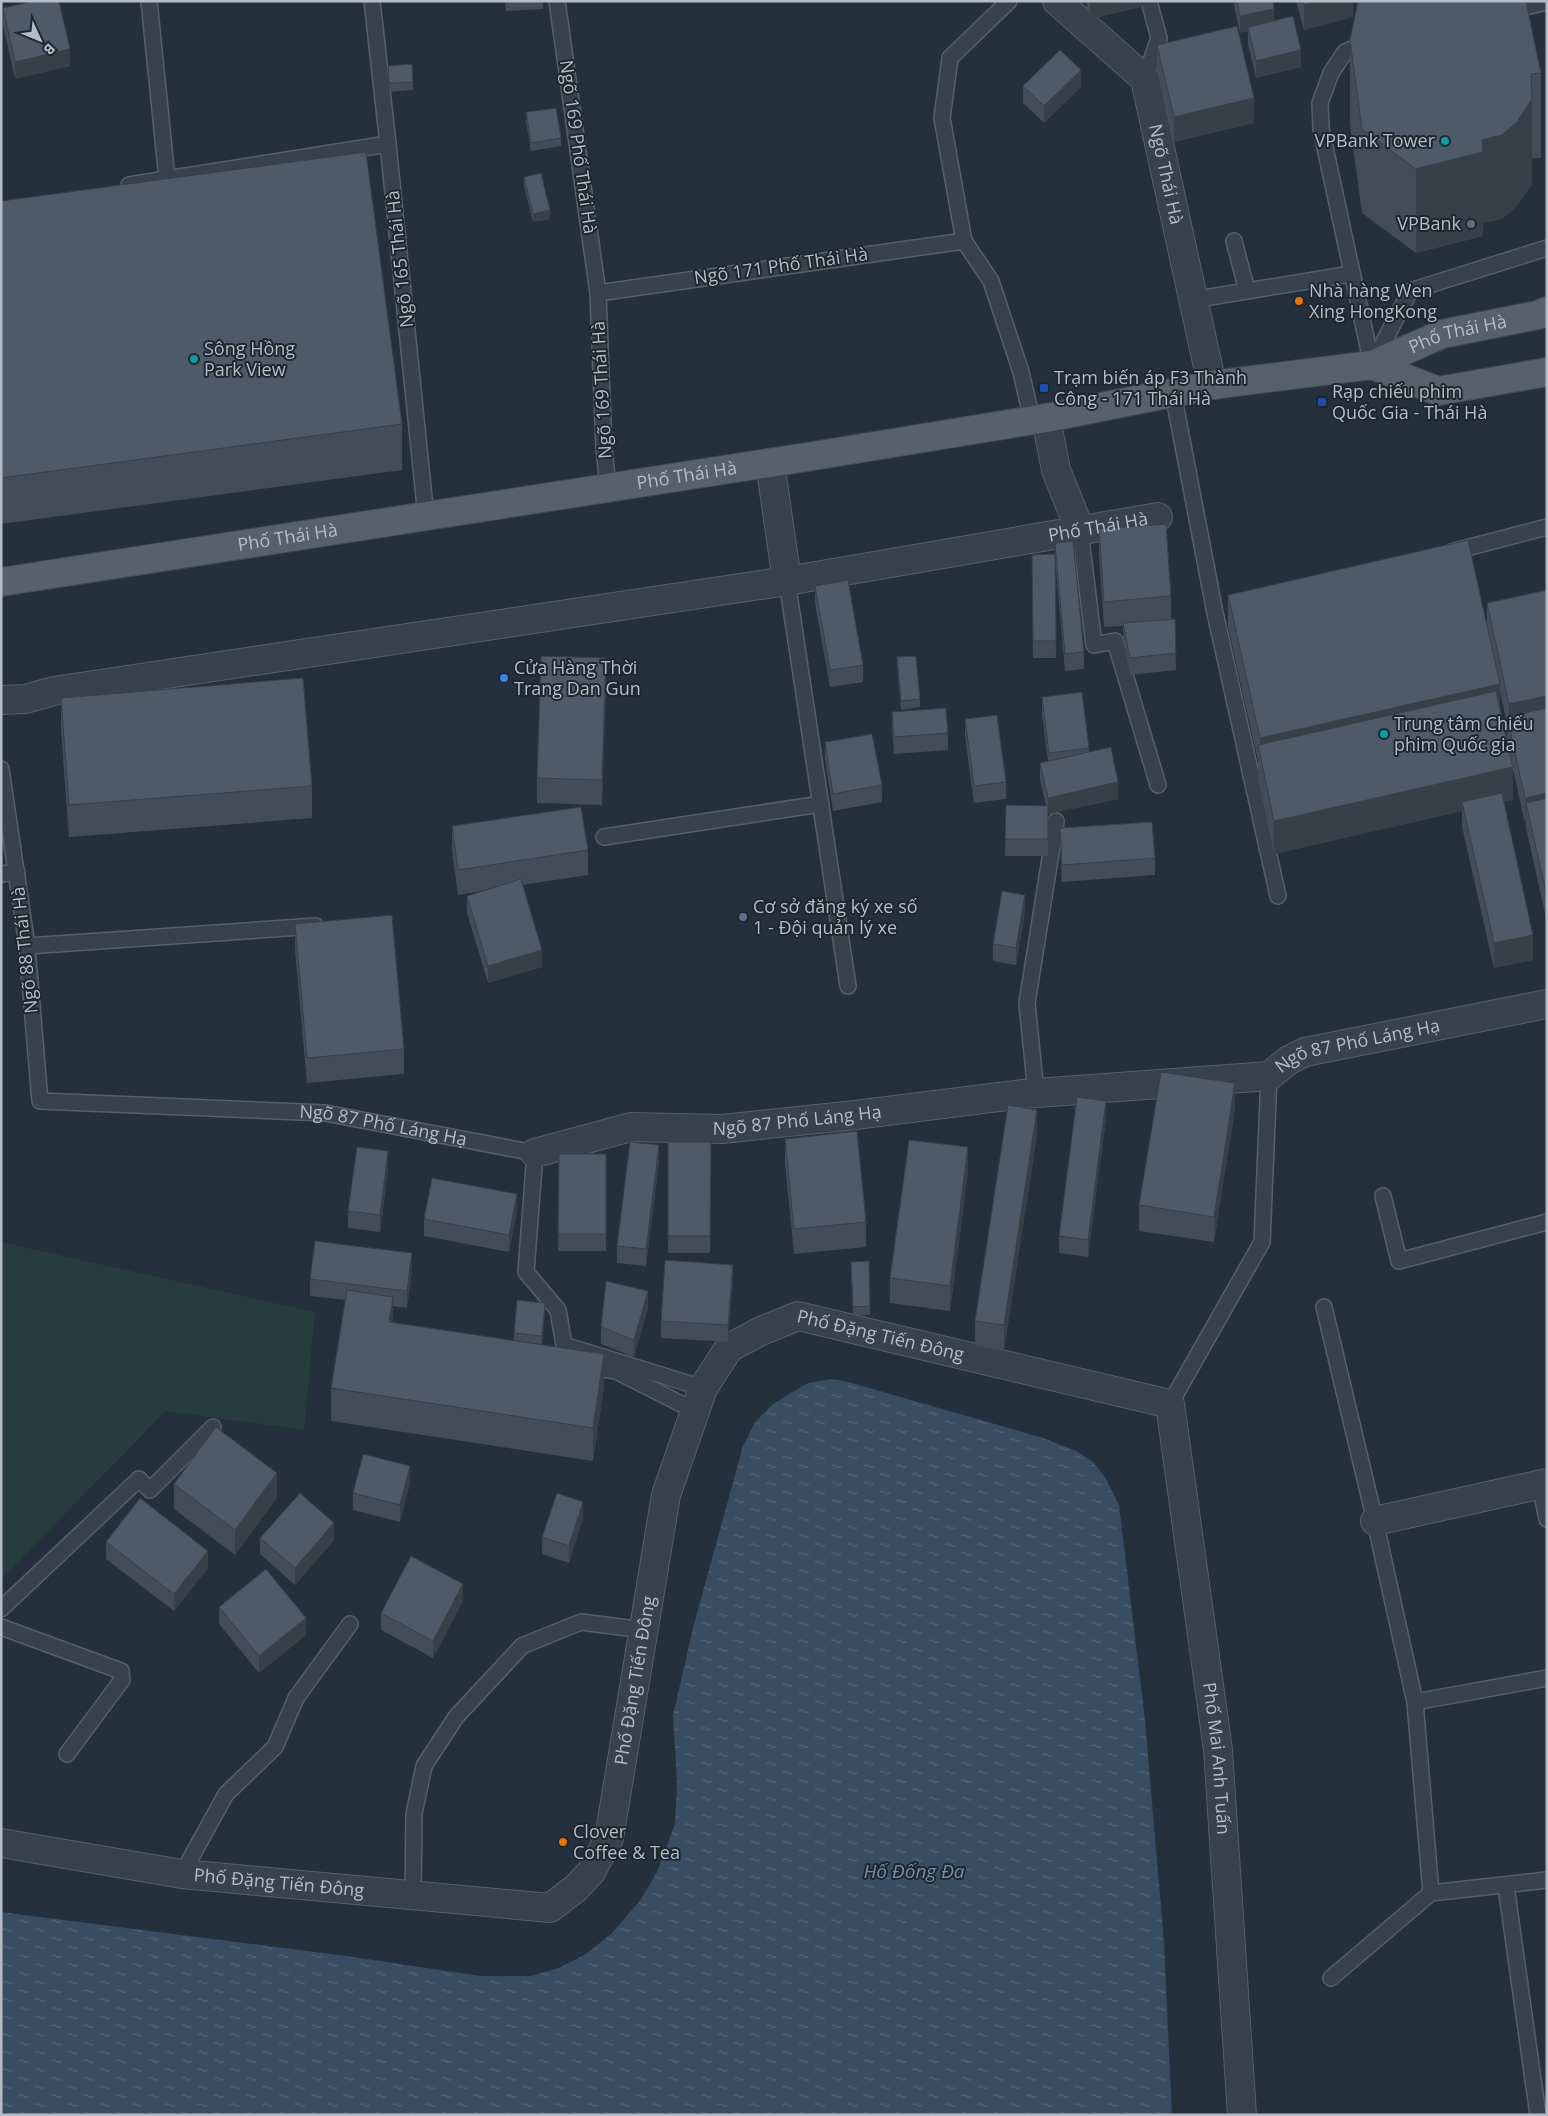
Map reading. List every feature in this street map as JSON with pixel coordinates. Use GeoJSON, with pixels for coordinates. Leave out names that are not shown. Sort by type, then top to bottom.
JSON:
{"type":"FeatureCollection","features":[{"type":"Feature","properties":{"kind":"main road","name":"Phố Thái Hà"},"geometry":{"type":"LineString","coordinates":[[1,582],[770,463],[1039,419],[1212,385],[1372,365],[1442,334],[1538,315],[1547,311]]}},
{"type":"Feature","properties":{"kind":"main road","name":"Phố Thái Hà"},"geometry":{"type":"LineString","coordinates":[[1372,365],[1438,391],[1547,372]]}},
{"type":"Feature","properties":{"kind":"street"},"geometry":{"type":"LineString","coordinates":[[1058,1],[1145,79]]}},
{"type":"Feature","properties":{"kind":"street","name":"Ngõ Thái Hà"},"geometry":{"type":"LineString","coordinates":[[1145,79],[1212,385]]}},
{"type":"Feature","properties":{"kind":"street"},"geometry":{"type":"LineString","coordinates":[[1039,419],[1056,470],[1080,530]]}},
{"type":"Feature","properties":{"kind":"street"},"geometry":{"type":"LineString","coordinates":[[770,463],[788,581]]}},
{"type":"Feature","properties":{"kind":"street","name":"Phố Thái Hà"},"geometry":{"type":"LineString","coordinates":[[1,700],[25,699],[54,692],[788,581],[1158,517]]}},
{"type":"Feature","properties":{"kind":"street","name":"Ngõ 87 Phố Láng Hạ"},"geometry":{"type":"LineString","coordinates":[[535,1153],[631,1127],[722,1129],[1036,1093],[1269,1076],[1289,1060],[1305,1052],[1547,1004]]}},
{"type":"Feature","properties":{"kind":"street","name":"Phố Đặng Tiến Đông"},"geometry":{"type":"LineString","coordinates":[[1,1843],[182,1874],[550,1908],[576,1888],[591,1872],[609,1838],[666,1495],[699,1400],[729,1348],[761,1331],[798,1316],[1170,1404]]}},
{"type":"Feature","properties":{"kind":"street","name":"Phố Mai Anh Tuấn"},"geometry":{"type":"LineString","coordinates":[[1170,1404],[1218,1750],[1242,2115]]}},
{"type":"Feature","properties":{"kind":"street"},"geometry":{"type":"LineString","coordinates":[[1375,1521],[1543,1484]]}},
{"type":"Feature","properties":{"kind":"lane"},"geometry":{"type":"LineString","coordinates":[[149,1],[167,178]]}},
{"type":"Feature","properties":{"kind":"lane","name":"Ngõ 165 Thái Hà"},"geometry":{"type":"LineString","coordinates":[[372,1],[426,517]]}},
{"type":"Feature","properties":{"kind":"lane","name":"Ngõ 169 Phố Thái Hà"},"geometry":{"type":"LineString","coordinates":[[557,1],[598,293]]}},
{"type":"Feature","properties":{"kind":"lane"},"geometry":{"type":"LineString","coordinates":[[1009,1],[950,58],[942,118],[964,241],[992,281],[1021,372],[1039,419]]}},
{"type":"Feature","properties":{"kind":"lane"},"geometry":{"type":"LineString","coordinates":[[1145,79],[1159,38],[1149,1]]}},
{"type":"Feature","properties":{"kind":"lane"},"geometry":{"type":"LineString","coordinates":[[1488,15],[1547,2]]}},
{"type":"Feature","properties":{"kind":"lane"},"geometry":{"type":"LineString","coordinates":[[1372,365],[1321,129],[1320,103],[1331,73],[1345,52],[1371,40],[1381,38]]}},
{"type":"Feature","properties":{"kind":"lane"},"geometry":{"type":"LineString","coordinates":[[118,186],[388,144]]}},
{"type":"Feature","properties":{"kind":"lane","name":"Ngõ 171 Phố Thái Hà"},"geometry":{"type":"LineString","coordinates":[[598,293],[964,241]]}},
{"type":"Feature","properties":{"kind":"lane"},"geometry":{"type":"LineString","coordinates":[[1234,241],[1247,291]]}},
{"type":"Feature","properties":{"kind":"lane"},"geometry":{"type":"LineString","coordinates":[[1372,365],[1410,291],[1547,248]]}},
{"type":"Feature","properties":{"kind":"lane"},"geometry":{"type":"LineString","coordinates":[[1192,300],[1351,274]]}},
{"type":"Feature","properties":{"kind":"lane","name":"Ngõ 169 Thái Hà"},"geometry":{"type":"LineString","coordinates":[[598,293],[604,448],[608,487]]}},
{"type":"Feature","properties":{"kind":"lane"},"geometry":{"type":"LineString","coordinates":[[1173,393],[1278,896]]}},
{"type":"Feature","properties":{"kind":"lane"},"geometry":{"type":"LineString","coordinates":[[1433,557],[1547,527]]}},
{"type":"Feature","properties":{"kind":"lane"},"geometry":{"type":"LineString","coordinates":[[1080,530],[1094,644],[1115,642],[1158,785]]}},
{"type":"Feature","properties":{"kind":"lane"},"geometry":{"type":"LineString","coordinates":[[788,581],[848,986]]}},
{"type":"Feature","properties":{"kind":"lane","name":"Ngõ 88 Thái Hà"},"geometry":{"type":"LineString","coordinates":[[1,769],[27,946],[40,1101]]}},
{"type":"Feature","properties":{"kind":"lane"},"geometry":{"type":"LineString","coordinates":[[604,837],[821,804]]}},
{"type":"Feature","properties":{"kind":"lane"},"geometry":{"type":"LineString","coordinates":[[1036,1093],[1027,1003],[1056,822]]}},
{"type":"Feature","properties":{"kind":"lane"},"geometry":{"type":"LineString","coordinates":[[1,874],[17,872]]}},
{"type":"Feature","properties":{"kind":"lane"},"geometry":{"type":"LineString","coordinates":[[27,946],[325,926]]}},
{"type":"Feature","properties":{"kind":"lane"},"geometry":{"type":"LineString","coordinates":[[1170,1404],[1262,1242],[1269,1076]]}},
{"type":"Feature","properties":{"kind":"lane","name":"Ngõ 87 Phố Láng Hạ"},"geometry":{"type":"LineString","coordinates":[[40,1101],[325,1113],[535,1153]]}},
{"type":"Feature","properties":{"kind":"lane"},"geometry":{"type":"LineString","coordinates":[[535,1153],[526,1272],[558,1310],[564,1345],[699,1400]]}},
{"type":"Feature","properties":{"kind":"lane"},"geometry":{"type":"LineString","coordinates":[[1383,1196],[1399,1261],[1547,1222]]}},
{"type":"Feature","properties":{"kind":"lane"},"geometry":{"type":"LineString","coordinates":[[1324,1307],[1375,1521],[1415,1702],[1431,1893]]}},
{"type":"Feature","properties":{"kind":"lane"},"geometry":{"type":"LineString","coordinates":[[568,1363],[616,1371],[699,1400]]}},
{"type":"Feature","properties":{"kind":"lane"},"geometry":{"type":"LineString","coordinates":[[1,1608],[140,1479],[150,1490],[213,1428]]}},
{"type":"Feature","properties":{"kind":"lane"},"geometry":{"type":"LineString","coordinates":[[1543,1484],[1547,1519]]}},
{"type":"Feature","properties":{"kind":"lane"},"geometry":{"type":"LineString","coordinates":[[413,1895],[414,1814],[424,1766],[456,1717],[522,1646],[581,1622],[644,1630]]}},
{"type":"Feature","properties":{"kind":"lane"},"geometry":{"type":"LineString","coordinates":[[182,1874],[226,1794],[275,1747],[296,1698],[350,1624]]}},
{"type":"Feature","properties":{"kind":"lane"},"geometry":{"type":"LineString","coordinates":[[1,1627],[121,1672],[123,1675],[122,1680],[68,1754]]}},
{"type":"Feature","properties":{"kind":"lane"},"geometry":{"type":"LineString","coordinates":[[1415,1702],[1547,1678]]}},
{"type":"Feature","properties":{"kind":"lane"},"geometry":{"type":"LineString","coordinates":[[1331,1978],[1431,1893],[1547,1880]]}},
{"type":"Feature","properties":{"kind":"lane"},"geometry":{"type":"LineString","coordinates":[[1506,1886],[1538,2115]]}},
{"type":"Feature","properties":{"kind":"green space"},"geometry":{"type":"Polygon","coordinates":[[[1,1242],[315,1312],[304,1430],[166,1411],[1,1579],[1,1242]]]}},
{"type":"Feature","properties":{"kind":"water","name":"Hố Đống Đa"},"geometry":{"type":"Polygon","coordinates":[[[832,1379],[852,1383],[1043,1438],[1076,1451],[1093,1462],[1106,1479],[1119,1505],[1145,1720],[1164,1943],[1172,2115],[1,2115],[1,1912],[353,1957],[480,1976],[531,1976],[559,1968],[586,1954],[611,1934],[639,1902],[657,1872],[675,1824],[677,1783],[673,1715],[694,1624],[743,1446],[755,1422],[773,1404],[808,1383],[832,1379]]]}},
{"type":"Feature","properties":{"kind":"building"},"geometry":{"type":"Polygon","coordinates":[[[34,1],[59,1],[70,49],[15,62],[3,8],[34,1]]]}},
{"type":"Feature","properties":{"kind":"building"},"geometry":{"type":"Polygon","coordinates":[[[1237,1],[1273,1],[1274,9],[1240,16],[1237,1]]]}},
{"type":"Feature","properties":{"kind":"building"},"geometry":{"type":"Polygon","coordinates":[[[1303,1],[1318,1],[1304,5],[1303,1]]]}},
{"type":"Feature","properties":{"kind":"building"},"geometry":{"type":"Polygon","coordinates":[[[1358,1],[1526,1],[1541,73],[1531,74],[1532,99],[1517,122],[1502,135],[1482,140],[1483,152],[1416,169],[1362,129],[1350,40],[1358,1]]]}},
{"type":"Feature","properties":{"kind":"building"},"geometry":{"type":"Polygon","coordinates":[[[1293,16],[1301,50],[1256,61],[1248,27],[1293,16]]]}},
{"type":"Feature","properties":{"kind":"building"},"geometry":{"type":"Polygon","coordinates":[[[1237,26],[1254,98],[1174,117],[1157,45],[1237,26]]]}},
{"type":"Feature","properties":{"kind":"building"},"geometry":{"type":"Polygon","coordinates":[[[1060,50],[1081,70],[1044,106],[1023,86],[1060,50]]]}},
{"type":"Feature","properties":{"kind":"building"},"geometry":{"type":"Polygon","coordinates":[[[412,64],[413,82],[389,83],[388,66],[412,64]]]}},
{"type":"Feature","properties":{"kind":"building"},"geometry":{"type":"Polygon","coordinates":[[[556,108],[561,138],[531,143],[526,112],[556,108]]]}},
{"type":"Feature","properties":{"kind":"building","name":"Sông Hồng Park View"},"geometry":{"type":"Polygon","coordinates":[[[366,152],[402,424],[1,478],[1,201],[366,152]]]}},
{"type":"Feature","properties":{"kind":"building"},"geometry":{"type":"Polygon","coordinates":[[[541,173],[550,210],[533,214],[524,177],[541,173]]]}},
{"type":"Feature","properties":{"kind":"building"},"geometry":{"type":"Polygon","coordinates":[[[1166,524],[1171,596],[1104,602],[1099,529],[1166,524]]]}},
{"type":"Feature","properties":{"kind":"building"},"geometry":{"type":"Polygon","coordinates":[[[1468,540],[1500,684],[1260,738],[1228,595],[1468,540]]]}},
{"type":"Feature","properties":{"kind":"building"},"geometry":{"type":"Polygon","coordinates":[[[1073,541],[1084,652],[1065,654],[1055,543],[1073,541]]]}},
{"type":"Feature","properties":{"kind":"building"},"geometry":{"type":"Polygon","coordinates":[[[1055,554],[1056,641],[1033,641],[1032,555],[1055,554]]]}},
{"type":"Feature","properties":{"kind":"building"},"geometry":{"type":"Polygon","coordinates":[[[848,580],[863,665],[830,670],[815,586],[848,580]]]}},
{"type":"Feature","properties":{"kind":"building"},"geometry":{"type":"Polygon","coordinates":[[[1547,590],[1547,696],[1509,704],[1487,603],[1547,590]]]}},
{"type":"Feature","properties":{"kind":"building"},"geometry":{"type":"Polygon","coordinates":[[[1175,619],[1176,653],[1130,658],[1123,623],[1175,619]]]}},
{"type":"Feature","properties":{"kind":"building"},"geometry":{"type":"Polygon","coordinates":[[[541,656],[606,658],[602,780],[537,778],[541,656]]]}},
{"type":"Feature","properties":{"kind":"building"},"geometry":{"type":"Polygon","coordinates":[[[916,656],[920,699],[901,701],[897,657],[916,656]]]}},
{"type":"Feature","properties":{"kind":"building"},"geometry":{"type":"Polygon","coordinates":[[[303,678],[312,786],[69,805],[61,698],[303,678]]]}},
{"type":"Feature","properties":{"kind":"building"},"geometry":{"type":"Polygon","coordinates":[[[1496,691],[1513,767],[1274,821],[1258,745],[1496,691]]]}},
{"type":"Feature","properties":{"kind":"building"},"geometry":{"type":"Polygon","coordinates":[[[1082,692],[1089,748],[1049,753],[1042,697],[1082,692]]]}},
{"type":"Feature","properties":{"kind":"building"},"geometry":{"type":"Polygon","coordinates":[[[946,708],[948,733],[894,737],[892,712],[946,708]]]}},
{"type":"Feature","properties":{"kind":"building"},"geometry":{"type":"Polygon","coordinates":[[[1547,708],[1547,793],[1525,798],[1507,717],[1547,708]]]}},
{"type":"Feature","properties":{"kind":"building"},"geometry":{"type":"Polygon","coordinates":[[[997,715],[1006,782],[974,786],[965,719],[997,715]]]}},
{"type":"Feature","properties":{"kind":"building"},"geometry":{"type":"Polygon","coordinates":[[[872,734],[882,785],[833,794],[825,742],[872,734]]]}},
{"type":"Feature","properties":{"kind":"building"},"geometry":{"type":"Polygon","coordinates":[[[1111,747],[1118,782],[1048,798],[1040,763],[1111,747]]]}},
{"type":"Feature","properties":{"kind":"building"},"geometry":{"type":"Polygon","coordinates":[[[1502,793],[1533,935],[1494,943],[1462,802],[1502,793]]]}},
{"type":"Feature","properties":{"kind":"building"},"geometry":{"type":"Polygon","coordinates":[[[1547,798],[1547,897],[1526,803],[1547,798]]]}},
{"type":"Feature","properties":{"kind":"building"},"geometry":{"type":"Polygon","coordinates":[[[1006,805],[1048,806],[1048,839],[1005,839],[1006,805]]]}},
{"type":"Feature","properties":{"kind":"building"},"geometry":{"type":"Polygon","coordinates":[[[581,807],[588,850],[458,870],[452,826],[581,807]]]}},
{"type":"Feature","properties":{"kind":"building"},"geometry":{"type":"Polygon","coordinates":[[[1152,822],[1155,858],[1062,865],[1060,828],[1152,822]]]}},
{"type":"Feature","properties":{"kind":"building"},"geometry":{"type":"Polygon","coordinates":[[[521,879],[542,950],[488,966],[467,896],[521,879]]]}},
{"type":"Feature","properties":{"kind":"building"},"geometry":{"type":"Polygon","coordinates":[[[1002,891],[1025,895],[1016,948],[993,944],[1002,891]]]}},
{"type":"Feature","properties":{"kind":"building"},"geometry":{"type":"Polygon","coordinates":[[[392,915],[404,1049],[307,1058],[295,924],[392,915]]]}},
{"type":"Feature","properties":{"kind":"building"},"geometry":{"type":"Polygon","coordinates":[[[1161,1072],[1235,1083],[1214,1217],[1139,1205],[1161,1072]]]}},
{"type":"Feature","properties":{"kind":"building"},"geometry":{"type":"Polygon","coordinates":[[[1077,1097],[1106,1101],[1088,1240],[1059,1236],[1077,1097]]]}},
{"type":"Feature","properties":{"kind":"building"},"geometry":{"type":"Polygon","coordinates":[[[1008,1105],[1037,1110],[1004,1325],[975,1321],[1008,1105]]]}},
{"type":"Feature","properties":{"kind":"building"},"geometry":{"type":"Polygon","coordinates":[[[857,1131],[866,1222],[794,1229],[785,1139],[857,1131]]]}},
{"type":"Feature","properties":{"kind":"building"},"geometry":{"type":"Polygon","coordinates":[[[909,1140],[968,1147],[950,1286],[890,1278],[909,1140]]]}},
{"type":"Feature","properties":{"kind":"building"},"geometry":{"type":"Polygon","coordinates":[[[630,1142],[659,1145],[646,1249],[617,1246],[630,1142]]]}},
{"type":"Feature","properties":{"kind":"building"},"geometry":{"type":"Polygon","coordinates":[[[668,1142],[711,1142],[710,1236],[668,1236],[668,1142]]]}},
{"type":"Feature","properties":{"kind":"building"},"geometry":{"type":"Polygon","coordinates":[[[357,1147],[388,1151],[380,1215],[348,1211],[357,1147]]]}},
{"type":"Feature","properties":{"kind":"building"},"geometry":{"type":"Polygon","coordinates":[[[559,1154],[606,1154],[606,1234],[558,1234],[559,1154]]]}},
{"type":"Feature","properties":{"kind":"building"},"geometry":{"type":"Polygon","coordinates":[[[432,1178],[517,1194],[509,1235],[424,1219],[432,1178]]]}},
{"type":"Feature","properties":{"kind":"building"},"geometry":{"type":"Polygon","coordinates":[[[315,1241],[412,1253],[407,1291],[310,1279],[315,1241]]]}},
{"type":"Feature","properties":{"kind":"building"},"geometry":{"type":"Polygon","coordinates":[[[665,1260],[733,1265],[728,1325],[661,1321],[665,1260]]]}},
{"type":"Feature","properties":{"kind":"building"},"geometry":{"type":"Polygon","coordinates":[[[869,1261],[870,1306],[853,1307],[851,1262],[869,1261]]]}},
{"type":"Feature","properties":{"kind":"building"},"geometry":{"type":"Polygon","coordinates":[[[606,1281],[648,1291],[634,1340],[601,1327],[606,1281]]]}},
{"type":"Feature","properties":{"kind":"building"},"geometry":{"type":"Polygon","coordinates":[[[347,1290],[393,1297],[389,1322],[604,1354],[593,1428],[331,1388],[347,1290]]]}},
{"type":"Feature","properties":{"kind":"building"},"geometry":{"type":"Polygon","coordinates":[[[517,1300],[545,1303],[542,1336],[514,1333],[517,1300]]]}},
{"type":"Feature","properties":{"kind":"building"},"geometry":{"type":"Polygon","coordinates":[[[216,1427],[277,1473],[235,1530],[174,1484],[216,1427]]]}},
{"type":"Feature","properties":{"kind":"building"},"geometry":{"type":"Polygon","coordinates":[[[363,1454],[410,1466],[400,1505],[353,1493],[363,1454]]]}},
{"type":"Feature","properties":{"kind":"building"},"geometry":{"type":"Polygon","coordinates":[[[300,1493],[334,1523],[295,1568],[260,1538],[300,1493]]]}},
{"type":"Feature","properties":{"kind":"building"},"geometry":{"type":"Polygon","coordinates":[[[557,1493],[583,1502],[569,1546],[542,1537],[557,1493]]]}},
{"type":"Feature","properties":{"kind":"building"},"geometry":{"type":"Polygon","coordinates":[[[140,1498],[208,1551],[174,1594],[106,1542],[140,1498]]]}},
{"type":"Feature","properties":{"kind":"building"},"geometry":{"type":"Polygon","coordinates":[[[411,1556],[463,1584],[433,1641],[381,1613],[411,1556]]]}},
{"type":"Feature","properties":{"kind":"building"},"geometry":{"type":"Polygon","coordinates":[[[266,1569],[306,1618],[259,1656],[219,1607],[266,1569]]]}},
{"type":"Feature","properties":{"kind":"place","name":"VPBank Tower"},"geometry":{"type":"Point","coordinates":[1445,141]}},
{"type":"Feature","properties":{"kind":"place","name":"VPBank"},"geometry":{"type":"Point","coordinates":[1471,224]}},
{"type":"Feature","properties":{"kind":"place","name":"Nhà hàng Wen Xing HongKong"},"geometry":{"type":"Point","coordinates":[1299,301]}},
{"type":"Feature","properties":{"kind":"place","name":"Sông Hồng Park View"},"geometry":{"type":"Point","coordinates":[194,359]}},
{"type":"Feature","properties":{"kind":"place","name":"Trạm biến áp F3 Thành Công - 171 Thái Hà"},"geometry":{"type":"Point","coordinates":[1044,388]}},
{"type":"Feature","properties":{"kind":"place","name":"Rạp chiếu phim Quốc Gia - Thái Hà"},"geometry":{"type":"Point","coordinates":[1322,402]}},
{"type":"Feature","properties":{"kind":"place","name":"Cửa Hàng Thời Trang Dan Gun"},"geometry":{"type":"Point","coordinates":[504,678]}},
{"type":"Feature","properties":{"kind":"place","name":"Trung tâm Chiếu phim Quốc gia"},"geometry":{"type":"Point","coordinates":[1384,734]}},
{"type":"Feature","properties":{"kind":"place","name":"Cơ sở đăng ký xe số 1 - Đội quản lý xe"},"geometry":{"type":"Point","coordinates":[743,917]}},
{"type":"Feature","properties":{"kind":"place","name":"Clover Coffee & Tea"},"geometry":{"type":"Point","coordinates":[563,1842]}}]}
